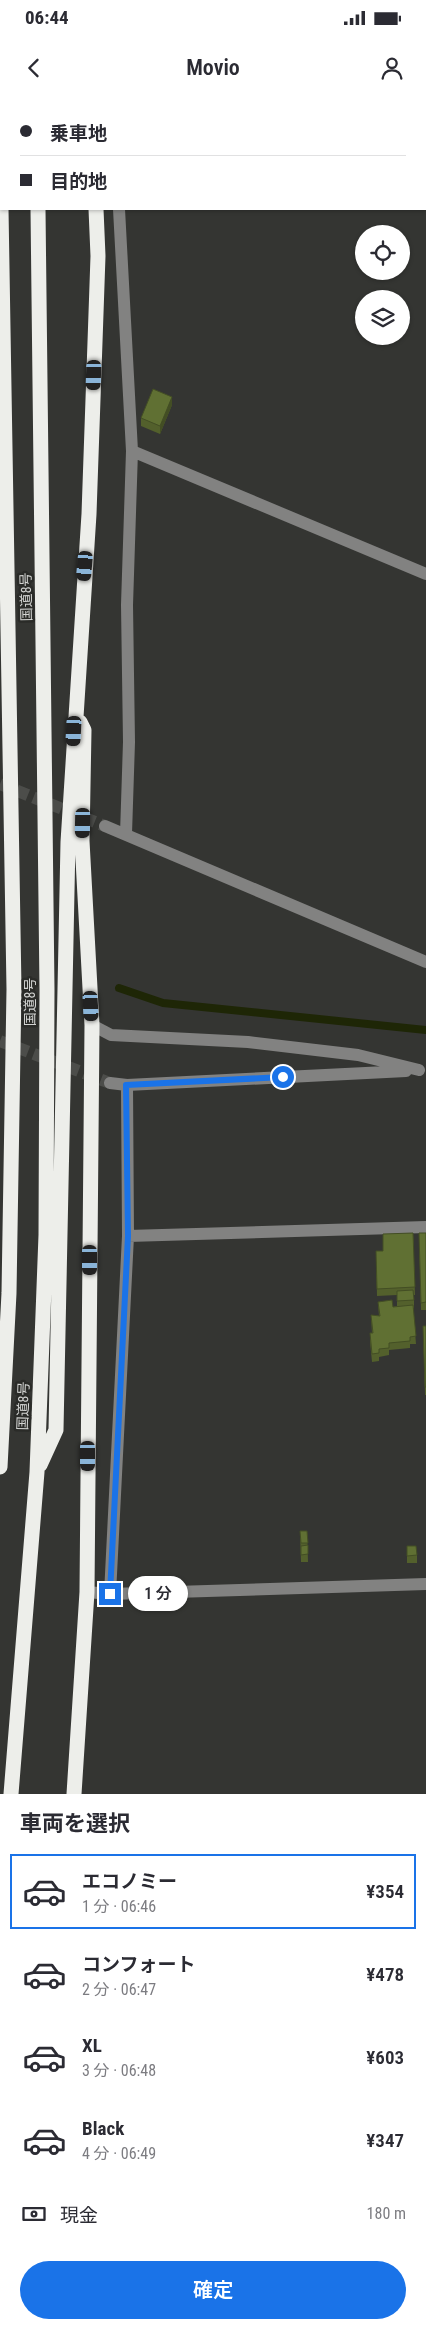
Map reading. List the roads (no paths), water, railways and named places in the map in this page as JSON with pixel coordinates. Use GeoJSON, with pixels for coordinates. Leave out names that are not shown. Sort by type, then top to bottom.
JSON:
{"type":"FeatureCollection","features":[{"type":"Feature","properties":{"kind":"highway","name":"国道8号"},"geometry":{"type":"LineString","coordinates":[[0,1466],[9,1293],[14,989],[1,210]]}},
{"type":"Feature","properties":{"kind":"highway","name":"国道8号"},"geometry":{"type":"LineString","coordinates":[[11,1794],[37,1472],[46,1235],[47,990],[38,210]]}},
{"type":"Feature","properties":{"kind":"highway"},"geometry":{"type":"LineString","coordinates":[[37,1472],[56,1430],[68,842],[89,514],[98,256],[96,210]]}},
{"type":"Feature","properties":{"kind":"highway"},"geometry":{"type":"LineString","coordinates":[[74,1794],[87,1592],[92,1025],[82,841],[84,730],[75,713]]}},
{"type":"Feature","properties":{"kind":"highway"},"geometry":{"type":"LineString","coordinates":[[0,1274],[9,1293]]}},
{"type":"Feature","properties":{"kind":"street"},"geometry":{"type":"LineString","coordinates":[[119,210],[132,450],[127,605],[129,742],[126,834]]}},
{"type":"Feature","properties":{"kind":"street"},"geometry":{"type":"LineString","coordinates":[[132,450],[426,574]]}},
{"type":"Feature","properties":{"kind":"street"},"geometry":{"type":"LineString","coordinates":[[105,826],[426,962]]}},
{"type":"Feature","properties":{"kind":"street"},"geometry":{"type":"LineString","coordinates":[[92,1025],[111,1035],[248,1042],[358,1055],[423,1070]]}},
{"type":"Feature","properties":{"kind":"street"},"geometry":{"type":"LineString","coordinates":[[110,1083],[126,1085],[423,1070]]}},
{"type":"Feature","properties":{"kind":"street"},"geometry":{"type":"LineString","coordinates":[[110,1594],[128,1236],[126,1085]]}},
{"type":"Feature","properties":{"kind":"street"},"geometry":{"type":"LineString","coordinates":[[128,1236],[426,1227]]}},
{"type":"Feature","properties":{"kind":"street"},"geometry":{"type":"LineString","coordinates":[[87,1592],[110,1594],[426,1584]]}},
{"type":"Feature","properties":{"kind":"waterway"},"geometry":{"type":"LineString","coordinates":[[119,988],[163,1003],[426,1030]]}},
{"type":"Feature","properties":{"kind":"tunnel"},"geometry":{"type":"LineString","coordinates":[[0,784],[105,826]]}},
{"type":"Feature","properties":{"kind":"tunnel"},"geometry":{"type":"LineString","coordinates":[[0,1041],[110,1083]]}}]}
